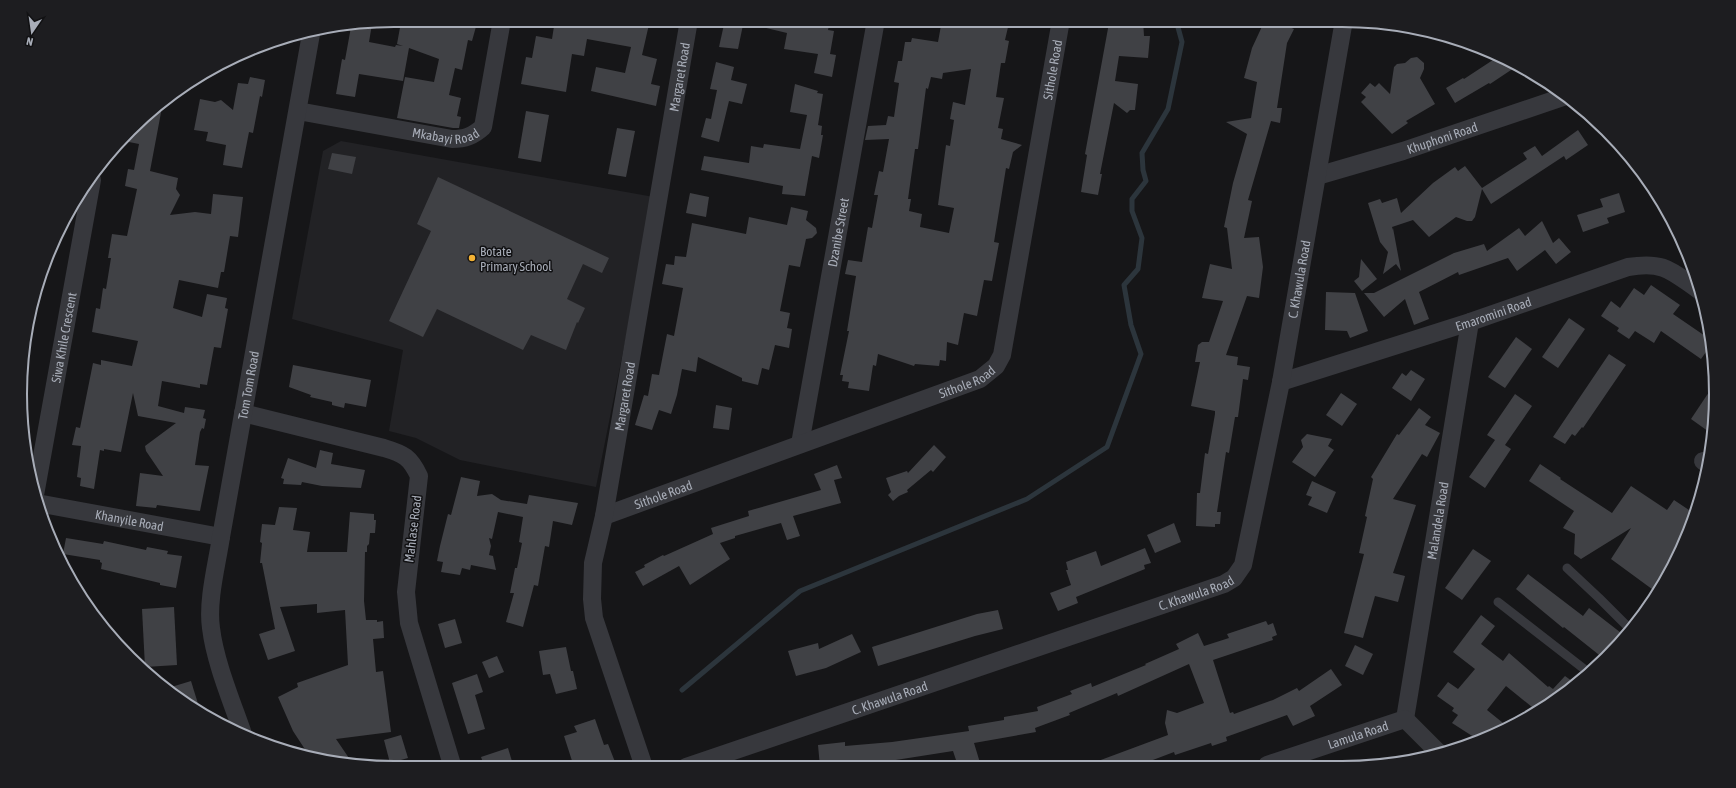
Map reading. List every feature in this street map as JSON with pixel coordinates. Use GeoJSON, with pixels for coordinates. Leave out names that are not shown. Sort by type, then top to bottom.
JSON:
{"type":"FeatureCollection","features":[{"type":"Feature","properties":{"kind":"street","name":"Mkabayi Road"},"geometry":{"type":"LineString","coordinates":[[298,111],[452,139],[464,139],[474,135],[483,127],[501,27]]}},
{"type":"Feature","properties":{"kind":"street","name":"Margaret Road"},"geometry":{"type":"LineString","coordinates":[[642,761],[594,618],[592,599],[593,563],[604,516],[688,27]]}},
{"type":"Feature","properties":{"kind":"street","name":"Dzanibe Street"},"geometry":{"type":"LineString","coordinates":[[800,444],[875,27]]}},
{"type":"Feature","properties":{"kind":"street","name":"Sithole Road"},"geometry":{"type":"LineString","coordinates":[[604,516],[980,379],[996,366],[1002,355],[1060,27]]}},
{"type":"Feature","properties":{"kind":"street","name":"C. Khawula Road"},"geometry":{"type":"LineString","coordinates":[[704,761],[1114,623],[1224,584],[1234,578],[1243,565],[1281,382],[1343,27]]}},
{"type":"Feature","properties":{"kind":"street","name":"Tom Tom Road"},"geometry":{"type":"LineString","coordinates":[[241,727],[215,650],[210,628],[210,608],[221,537],[310,37]]}},
{"type":"Feature","properties":{"kind":"street","name":"Khuphoni Road"},"geometry":{"type":"LineString","coordinates":[[1317,176],[1403,151],[1559,98]]}},
{"type":"Feature","properties":{"kind":"street","name":"Siwa Khile Crescent"},"geometry":{"type":"LineString","coordinates":[[38,480],[91,188]]}},
{"type":"Feature","properties":{"kind":"street","name":"Emaromini Road"},"geometry":{"type":"LineString","coordinates":[[1281,382],[1470,322],[1628,267],[1653,265],[1666,268],[1693,286]]}},
{"type":"Feature","properties":{"kind":"street","name":"Malandela Road"},"geometry":{"type":"LineString","coordinates":[[1405,719],[1470,322]]}},
{"type":"Feature","properties":{"kind":"street","name":"Mahlase Road"},"geometry":{"type":"LineString","coordinates":[[243,413],[401,453],[412,462],[419,476],[406,592],[406,606],[409,623],[451,761]]}},
{"type":"Feature","properties":{"kind":"street","name":"Khanyile Road"},"geometry":{"type":"LineString","coordinates":[[44,504],[221,537]]}},
{"type":"Feature","properties":{"kind":"street","name":"Lamula Road"},"geometry":{"type":"LineString","coordinates":[[1279,761],[1405,719],[1435,749]]}},
{"type":"Feature","properties":{"kind":"lane"},"geometry":{"type":"LineString","coordinates":[[1567,568],[1600,598],[1626,625]]}},
{"type":"Feature","properties":{"kind":"lane"},"geometry":{"type":"LineString","coordinates":[[1498,602],[1585,669]]}},
{"type":"Feature","properties":{"kind":"shaded area","name":"Botate Primary School"},"geometry":{"type":"Polygon","coordinates":[[[341,141],[654,197],[596,487],[460,460],[416,438],[389,431],[403,350],[292,319],[323,151],[341,141]]]}},
{"type":"Feature","properties":{"kind":"building"},"geometry":{"type":"Polygon","coordinates":[[[400,27],[476,27],[472,41],[468,40],[462,70],[455,68],[449,95],[461,98],[457,116],[461,117],[459,128],[397,118],[405,77],[434,82],[439,59],[409,48],[403,81],[359,74],[355,97],[336,94],[342,59],[345,60],[351,30],[371,28],[369,42],[395,47],[396,45],[403,46],[397,44],[400,27]]]}},
{"type":"Feature","properties":{"kind":"building"},"geometry":{"type":"Polygon","coordinates":[[[554,27],[648,27],[642,55],[657,59],[651,84],[660,86],[656,106],[591,91],[596,67],[625,73],[631,47],[587,39],[584,56],[572,54],[566,92],[521,84],[526,57],[532,58],[536,36],[552,39],[554,27]]]}},
{"type":"Feature","properties":{"kind":"building"},"geometry":{"type":"Polygon","coordinates":[[[723,27],[743,27],[738,49],[719,47],[723,27]]]}},
{"type":"Feature","properties":{"kind":"building"},"geometry":{"type":"Polygon","coordinates":[[[762,27],[829,27],[828,30],[834,31],[830,54],[836,55],[832,77],[814,73],[818,54],[784,49],[787,33],[762,27]]]}},
{"type":"Feature","properties":{"kind":"building"},"geometry":{"type":"Polygon","coordinates":[[[941,27],[1008,27],[1005,40],[1009,41],[1005,63],[1001,63],[996,97],[1004,98],[998,128],[1003,129],[1001,139],[1022,145],[1013,152],[1009,169],[1006,168],[994,242],[999,243],[992,281],[984,280],[977,316],[964,313],[958,345],[947,342],[946,361],[940,360],[939,366],[915,364],[914,366],[878,354],[876,366],[873,365],[869,391],[848,388],[849,382],[842,381],[843,375],[840,375],[849,331],[847,331],[856,276],[845,274],[848,260],[862,262],[868,227],[872,228],[878,195],[874,195],[879,171],[883,172],[889,139],[865,140],[868,126],[886,125],[888,116],[894,117],[899,83],[894,82],[898,61],[902,61],[905,42],[911,42],[912,38],[938,42],[941,27]],[[971,69],[943,73],[942,79],[931,77],[928,89],[926,88],[918,149],[915,149],[908,199],[911,199],[909,211],[922,214],[920,227],[949,233],[954,208],[938,205],[946,145],[950,146],[954,120],[950,119],[953,102],[965,105],[971,69]]]}},
{"type":"Feature","properties":{"kind":"building"},"geometry":{"type":"Polygon","coordinates":[[[1108,27],[1143,27],[1144,36],[1150,36],[1148,58],[1119,56],[1115,81],[1138,84],[1135,110],[1130,110],[1127,113],[1114,103],[1100,174],[1102,174],[1098,195],[1081,192],[1087,155],[1085,154],[1108,27]]]}},
{"type":"Feature","properties":{"kind":"building"},"geometry":{"type":"Polygon","coordinates":[[[1262,27],[1289,27],[1294,29],[1287,43],[1277,108],[1282,108],[1280,123],[1271,121],[1248,200],[1252,201],[1244,238],[1259,237],[1263,267],[1259,298],[1247,296],[1226,355],[1238,357],[1237,365],[1250,367],[1248,380],[1243,379],[1238,417],[1235,417],[1229,453],[1226,452],[1217,512],[1221,512],[1220,524],[1215,524],[1215,527],[1196,526],[1197,493],[1200,493],[1205,453],[1208,454],[1215,411],[1191,406],[1200,362],[1195,362],[1198,345],[1202,342],[1209,342],[1223,301],[1202,298],[1210,264],[1232,269],[1227,228],[1224,227],[1233,183],[1247,134],[1226,122],[1251,118],[1257,82],[1244,78],[1252,48],[1262,27]]]}},
{"type":"Feature","properties":{"kind":"building"},"geometry":{"type":"Polygon","coordinates":[[[1417,57],[1424,63],[1424,69],[1420,78],[1435,104],[1406,121],[1408,123],[1392,134],[1361,102],[1366,97],[1361,93],[1370,83],[1375,87],[1379,83],[1390,94],[1394,67],[1397,64],[1405,63],[1411,58],[1417,57]]]}},
{"type":"Feature","properties":{"kind":"building"},"geometry":{"type":"Polygon","coordinates":[[[1493,60],[1512,69],[1490,84],[1489,83],[1455,103],[1446,88],[1463,78],[1464,79],[1493,60]]]}},
{"type":"Feature","properties":{"kind":"building"},"geometry":{"type":"Polygon","coordinates":[[[716,62],[734,67],[731,80],[747,84],[742,104],[729,101],[719,142],[701,137],[706,118],[711,119],[717,90],[710,89],[716,62]]]}},
{"type":"Feature","properties":{"kind":"building"},"geometry":{"type":"Polygon","coordinates":[[[250,77],[265,80],[262,97],[260,96],[253,133],[249,132],[242,168],[223,165],[226,145],[206,141],[208,132],[194,130],[200,99],[215,102],[221,100],[233,110],[238,83],[248,84],[250,77]]]}},
{"type":"Feature","properties":{"kind":"building"},"geometry":{"type":"Polygon","coordinates":[[[795,84],[823,94],[818,125],[822,126],[821,135],[823,135],[819,158],[812,156],[805,196],[782,194],[783,186],[701,170],[704,156],[749,163],[751,146],[763,148],[764,144],[800,149],[807,115],[790,112],[795,84]]]}},
{"type":"Feature","properties":{"kind":"building"},"geometry":{"type":"Polygon","coordinates":[[[161,111],[150,171],[178,178],[176,189],[180,195],[170,215],[195,212],[211,214],[213,194],[243,197],[238,237],[230,236],[224,272],[221,272],[218,288],[179,280],[173,308],[202,317],[207,294],[227,298],[225,308],[228,309],[221,348],[214,347],[207,385],[200,384],[200,388],[162,381],[158,406],[184,413],[185,407],[205,410],[203,418],[206,419],[204,429],[202,428],[200,432],[195,465],[209,466],[200,511],[157,505],[156,508],[136,506],[140,473],[163,476],[146,451],[145,446],[176,423],[138,416],[133,393],[121,452],[104,449],[104,451],[100,450],[94,489],[80,486],[81,478],[77,477],[81,446],[72,445],[76,427],[80,428],[93,363],[101,365],[101,360],[132,366],[138,341],[92,332],[96,308],[100,309],[103,288],[106,289],[111,258],[108,258],[112,234],[127,236],[137,189],[125,186],[128,169],[134,170],[139,144],[127,142],[161,111]]]}},
{"type":"Feature","properties":{"kind":"building"},"geometry":{"type":"Polygon","coordinates":[[[526,111],[549,115],[541,162],[518,158],[526,111]]]}},
{"type":"Feature","properties":{"kind":"building"},"geometry":{"type":"Polygon","coordinates":[[[617,128],[635,131],[626,177],[608,174],[617,128]]]}},
{"type":"Feature","properties":{"kind":"building"},"geometry":{"type":"Polygon","coordinates":[[[1578,130],[1588,145],[1566,160],[1564,156],[1491,204],[1482,189],[1475,217],[1472,221],[1467,221],[1456,217],[1429,237],[1413,220],[1392,227],[1401,271],[1396,264],[1383,274],[1388,252],[1380,242],[1368,203],[1380,199],[1382,203],[1397,198],[1401,213],[1433,183],[1455,167],[1458,171],[1465,166],[1482,188],[1527,159],[1523,153],[1535,146],[1542,156],[1578,130]]]}},
{"type":"Feature","properties":{"kind":"building"},"geometry":{"type":"Polygon","coordinates":[[[332,153],[356,157],[352,174],[328,169],[332,153]]]}},
{"type":"Feature","properties":{"kind":"building"},"geometry":{"type":"Polygon","coordinates":[[[438,177],[609,258],[602,273],[583,264],[567,299],[585,308],[578,323],[577,322],[566,350],[531,335],[523,350],[437,309],[423,337],[389,321],[431,231],[417,224],[438,177]]]}},
{"type":"Feature","properties":{"kind":"building"},"geometry":{"type":"Polygon","coordinates":[[[690,193],[709,197],[706,217],[686,213],[690,193]]]}},
{"type":"Feature","properties":{"kind":"building"},"geometry":{"type":"Polygon","coordinates":[[[1619,193],[1625,212],[1607,218],[1609,223],[1583,232],[1577,215],[1603,207],[1600,199],[1619,193]]]}},
{"type":"Feature","properties":{"kind":"building"},"geometry":{"type":"Polygon","coordinates":[[[791,207],[808,211],[806,220],[816,228],[817,233],[812,238],[806,239],[800,267],[789,265],[780,311],[790,313],[787,328],[792,329],[789,348],[775,345],[769,370],[762,368],[758,385],[742,381],[742,378],[698,357],[696,372],[682,369],[677,395],[671,414],[659,410],[652,430],[635,425],[644,395],[648,396],[652,374],[659,375],[667,334],[674,336],[683,288],[662,284],[666,264],[674,265],[675,256],[686,257],[692,223],[746,234],[749,217],[787,225],[791,207]]]}},
{"type":"Feature","properties":{"kind":"building"},"geometry":{"type":"Polygon","coordinates":[[[1542,221],[1553,243],[1559,238],[1571,252],[1556,264],[1545,250],[1517,271],[1508,258],[1459,275],[1458,272],[1419,292],[1429,319],[1414,325],[1405,299],[1384,317],[1364,293],[1374,293],[1454,253],[1484,244],[1487,251],[1519,228],[1525,236],[1542,221]]]}},
{"type":"Feature","properties":{"kind":"building"},"geometry":{"type":"Polygon","coordinates":[[[1361,259],[1377,279],[1362,291],[1354,281],[1359,277],[1361,259]]]}},
{"type":"Feature","properties":{"kind":"building"},"geometry":{"type":"Polygon","coordinates":[[[1651,285],[1680,305],[1673,314],[1704,335],[1706,351],[1701,359],[1661,331],[1654,343],[1635,331],[1629,339],[1617,331],[1619,328],[1601,316],[1611,301],[1620,308],[1634,288],[1644,295],[1651,285]]]}},
{"type":"Feature","properties":{"kind":"building"},"geometry":{"type":"Polygon","coordinates":[[[1326,292],[1355,293],[1368,331],[1350,338],[1347,331],[1325,330],[1326,292]]]}},
{"type":"Feature","properties":{"kind":"building"},"geometry":{"type":"Polygon","coordinates":[[[1569,318],[1585,329],[1558,368],[1542,357],[1569,318]]]}},
{"type":"Feature","properties":{"kind":"building"},"geometry":{"type":"Polygon","coordinates":[[[1516,337],[1532,349],[1505,388],[1488,377],[1516,337]]]}},
{"type":"Feature","properties":{"kind":"building"},"geometry":{"type":"Polygon","coordinates":[[[1609,354],[1626,365],[1583,428],[1582,427],[1575,436],[1572,434],[1565,444],[1553,437],[1609,354]]]}},
{"type":"Feature","properties":{"kind":"building"},"geometry":{"type":"Polygon","coordinates":[[[293,365],[371,380],[366,407],[345,403],[344,408],[332,405],[332,402],[310,397],[311,395],[289,387],[293,365]]]}},
{"type":"Feature","properties":{"kind":"building"},"geometry":{"type":"Polygon","coordinates":[[[1411,370],[1425,379],[1411,401],[1392,388],[1402,373],[1406,376],[1411,370]]]}},
{"type":"Feature","properties":{"kind":"building"},"geometry":{"type":"Polygon","coordinates":[[[1709,392],[1707,430],[1691,419],[1709,392]]]}},
{"type":"Feature","properties":{"kind":"building"},"geometry":{"type":"Polygon","coordinates":[[[1341,393],[1357,404],[1342,426],[1326,415],[1341,393]]]}},
{"type":"Feature","properties":{"kind":"building"},"geometry":{"type":"Polygon","coordinates":[[[1515,394],[1532,406],[1505,445],[1511,449],[1485,488],[1469,477],[1495,440],[1487,435],[1515,394]]]}},
{"type":"Feature","properties":{"kind":"building"},"geometry":{"type":"Polygon","coordinates":[[[716,405],[732,408],[729,430],[713,428],[716,405]]]}},
{"type":"Feature","properties":{"kind":"building"},"geometry":{"type":"Polygon","coordinates":[[[1419,408],[1431,417],[1425,425],[1440,433],[1427,457],[1422,454],[1393,499],[1416,505],[1393,573],[1405,576],[1398,602],[1375,596],[1363,638],[1344,633],[1364,554],[1359,553],[1373,479],[1371,477],[1397,434],[1399,435],[1419,408]]]}},
{"type":"Feature","properties":{"kind":"building"},"geometry":{"type":"Polygon","coordinates":[[[1307,434],[1332,439],[1328,446],[1334,450],[1315,477],[1292,462],[1303,447],[1301,440],[1307,434]]]}},
{"type":"Feature","properties":{"kind":"building"},"geometry":{"type":"Polygon","coordinates":[[[934,445],[946,457],[933,472],[931,470],[907,490],[908,492],[899,496],[893,501],[888,495],[891,492],[886,478],[907,471],[908,473],[934,445]]]}},
{"type":"Feature","properties":{"kind":"building"},"geometry":{"type":"Polygon","coordinates":[[[320,450],[333,453],[331,464],[365,470],[361,488],[322,486],[302,482],[301,485],[283,484],[284,479],[281,478],[288,458],[316,468],[320,450]]]}},
{"type":"Feature","properties":{"kind":"building"},"geometry":{"type":"Polygon","coordinates":[[[1540,464],[1612,513],[1631,486],[1667,510],[1674,500],[1690,511],[1671,556],[1653,589],[1611,559],[1631,528],[1581,559],[1574,554],[1575,534],[1563,528],[1574,511],[1529,481],[1540,464]]]}},
{"type":"Feature","properties":{"kind":"building"},"geometry":{"type":"Polygon","coordinates":[[[837,465],[842,478],[834,480],[841,503],[793,516],[800,536],[787,540],[781,523],[735,536],[735,538],[720,543],[730,559],[690,585],[679,566],[643,586],[635,572],[645,567],[644,565],[663,555],[664,556],[713,534],[711,528],[749,516],[748,511],[821,490],[814,474],[837,465]]]}},
{"type":"Feature","properties":{"kind":"building"},"geometry":{"type":"Polygon","coordinates":[[[461,477],[480,481],[477,496],[492,494],[501,500],[527,504],[529,495],[578,503],[572,525],[553,521],[549,547],[545,546],[538,586],[534,585],[523,627],[506,622],[514,593],[510,593],[522,543],[519,542],[523,517],[498,512],[492,539],[489,538],[491,546],[489,555],[493,556],[496,570],[471,565],[470,570],[462,568],[460,575],[441,572],[443,562],[437,561],[440,546],[448,514],[451,515],[461,477]]]}},
{"type":"Feature","properties":{"kind":"building"},"geometry":{"type":"Polygon","coordinates":[[[1312,481],[1336,492],[1327,513],[1308,505],[1312,497],[1306,495],[1312,481]]]}},
{"type":"Feature","properties":{"kind":"building"},"geometry":{"type":"Polygon","coordinates":[[[279,507],[297,508],[293,530],[310,532],[307,552],[347,552],[350,512],[374,514],[374,520],[376,520],[375,533],[370,533],[367,552],[365,552],[364,601],[366,620],[377,620],[377,622],[383,621],[384,638],[373,639],[376,672],[383,671],[391,732],[336,739],[349,758],[305,750],[293,731],[278,697],[298,687],[297,683],[348,665],[345,610],[317,613],[317,604],[280,607],[295,651],[268,660],[259,634],[275,629],[262,563],[260,563],[262,543],[260,542],[262,524],[275,525],[279,507]]]}},
{"type":"Feature","properties":{"kind":"building"},"geometry":{"type":"Polygon","coordinates":[[[1174,523],[1181,542],[1155,553],[1147,535],[1174,523]]]}},
{"type":"Feature","properties":{"kind":"building"},"geometry":{"type":"Polygon","coordinates":[[[66,538],[103,544],[104,541],[146,550],[147,547],[168,551],[167,554],[182,556],[176,588],[101,569],[102,563],[100,560],[64,554],[66,538]]]}},
{"type":"Feature","properties":{"kind":"building"},"geometry":{"type":"Polygon","coordinates":[[[1145,548],[1151,563],[1144,565],[1145,569],[1076,597],[1078,603],[1058,611],[1050,593],[1071,585],[1066,570],[1068,570],[1066,562],[1096,551],[1101,566],[1145,548]]]}},
{"type":"Feature","properties":{"kind":"building"},"geometry":{"type":"Polygon","coordinates":[[[1473,549],[1491,561],[1462,600],[1445,588],[1473,549]]]}},
{"type":"Feature","properties":{"kind":"building"},"geometry":{"type":"Polygon","coordinates":[[[1528,574],[1583,616],[1589,608],[1621,633],[1600,656],[1564,627],[1563,628],[1516,589],[1528,574]]]}},
{"type":"Feature","properties":{"kind":"building"},"geometry":{"type":"Polygon","coordinates":[[[174,607],[177,665],[148,667],[145,664],[142,609],[174,607]]]}},
{"type":"Feature","properties":{"kind":"building"},"geometry":{"type":"Polygon","coordinates":[[[998,610],[1003,629],[975,636],[878,666],[872,647],[977,614],[998,610]]]}},
{"type":"Feature","properties":{"kind":"building"},"geometry":{"type":"Polygon","coordinates":[[[1481,615],[1495,626],[1481,644],[1503,661],[1509,653],[1548,687],[1549,686],[1553,689],[1565,676],[1571,680],[1531,709],[1532,707],[1506,686],[1487,710],[1503,723],[1473,737],[1452,723],[1458,715],[1452,711],[1454,708],[1437,696],[1448,682],[1458,689],[1475,669],[1453,652],[1481,615]]]}},
{"type":"Feature","properties":{"kind":"building"},"geometry":{"type":"Polygon","coordinates":[[[455,619],[462,643],[445,648],[438,624],[455,619]]]}},
{"type":"Feature","properties":{"kind":"building"},"geometry":{"type":"Polygon","coordinates":[[[1266,621],[1268,625],[1273,623],[1277,635],[1272,637],[1273,640],[1213,660],[1230,713],[1233,712],[1234,714],[1273,700],[1297,688],[1299,691],[1331,669],[1342,685],[1310,706],[1315,716],[1293,726],[1287,715],[1226,737],[1227,741],[1212,746],[1211,743],[1175,755],[1174,752],[1150,761],[1098,761],[1168,735],[1165,723],[1167,710],[1177,713],[1204,703],[1189,664],[1118,696],[1117,693],[1069,713],[1070,715],[1035,728],[1036,732],[974,743],[979,761],[956,761],[953,751],[889,761],[819,761],[818,745],[845,742],[845,746],[892,742],[969,731],[968,726],[1004,720],[1004,717],[1038,711],[1037,707],[1072,694],[1070,691],[1091,683],[1092,687],[1146,665],[1145,664],[1179,649],[1176,644],[1198,633],[1204,646],[1229,638],[1227,634],[1266,621]]]}},
{"type":"Feature","properties":{"kind":"building"},"geometry":{"type":"Polygon","coordinates":[[[852,634],[861,652],[826,668],[796,676],[788,651],[818,643],[819,649],[852,634]]]}},
{"type":"Feature","properties":{"kind":"building"},"geometry":{"type":"Polygon","coordinates":[[[1355,645],[1373,654],[1363,675],[1345,666],[1355,645]]]}},
{"type":"Feature","properties":{"kind":"building"},"geometry":{"type":"Polygon","coordinates":[[[566,647],[571,671],[573,671],[577,689],[556,694],[550,674],[543,675],[539,651],[566,647]]]}},
{"type":"Feature","properties":{"kind":"building"},"geometry":{"type":"Polygon","coordinates":[[[497,656],[504,672],[489,678],[482,662],[497,656]]]}},
{"type":"Feature","properties":{"kind":"building"},"geometry":{"type":"Polygon","coordinates":[[[477,674],[483,692],[475,695],[485,729],[468,734],[452,683],[477,674]]]}},
{"type":"Feature","properties":{"kind":"building"},"geometry":{"type":"Polygon","coordinates":[[[191,681],[198,704],[190,699],[173,686],[191,681]]]}},
{"type":"Feature","properties":{"kind":"building"},"geometry":{"type":"Polygon","coordinates":[[[595,719],[604,745],[608,744],[615,761],[572,761],[564,736],[577,732],[574,726],[595,719]]]}},
{"type":"Feature","properties":{"kind":"building"},"geometry":{"type":"Polygon","coordinates":[[[401,735],[408,758],[397,761],[389,761],[384,740],[401,735]]]}},
{"type":"Feature","properties":{"kind":"building"},"geometry":{"type":"Polygon","coordinates":[[[508,748],[512,761],[482,761],[481,757],[508,748]]]}},
{"type":"Feature","properties":{"kind":"waterway"},"geometry":{"type":"LineString","coordinates":[[682,690],[800,591],[1027,499],[1107,447],[1141,354],[1131,325],[1124,285],[1138,269],[1142,238],[1132,211],[1132,199],[1146,181],[1143,170],[1142,153],[1168,109],[1182,42],[1178,27]]}},
{"type":"Feature","properties":{"kind":"place","name":"Botate Primary School"},"geometry":{"type":"Point","coordinates":[472,258]}}]}
